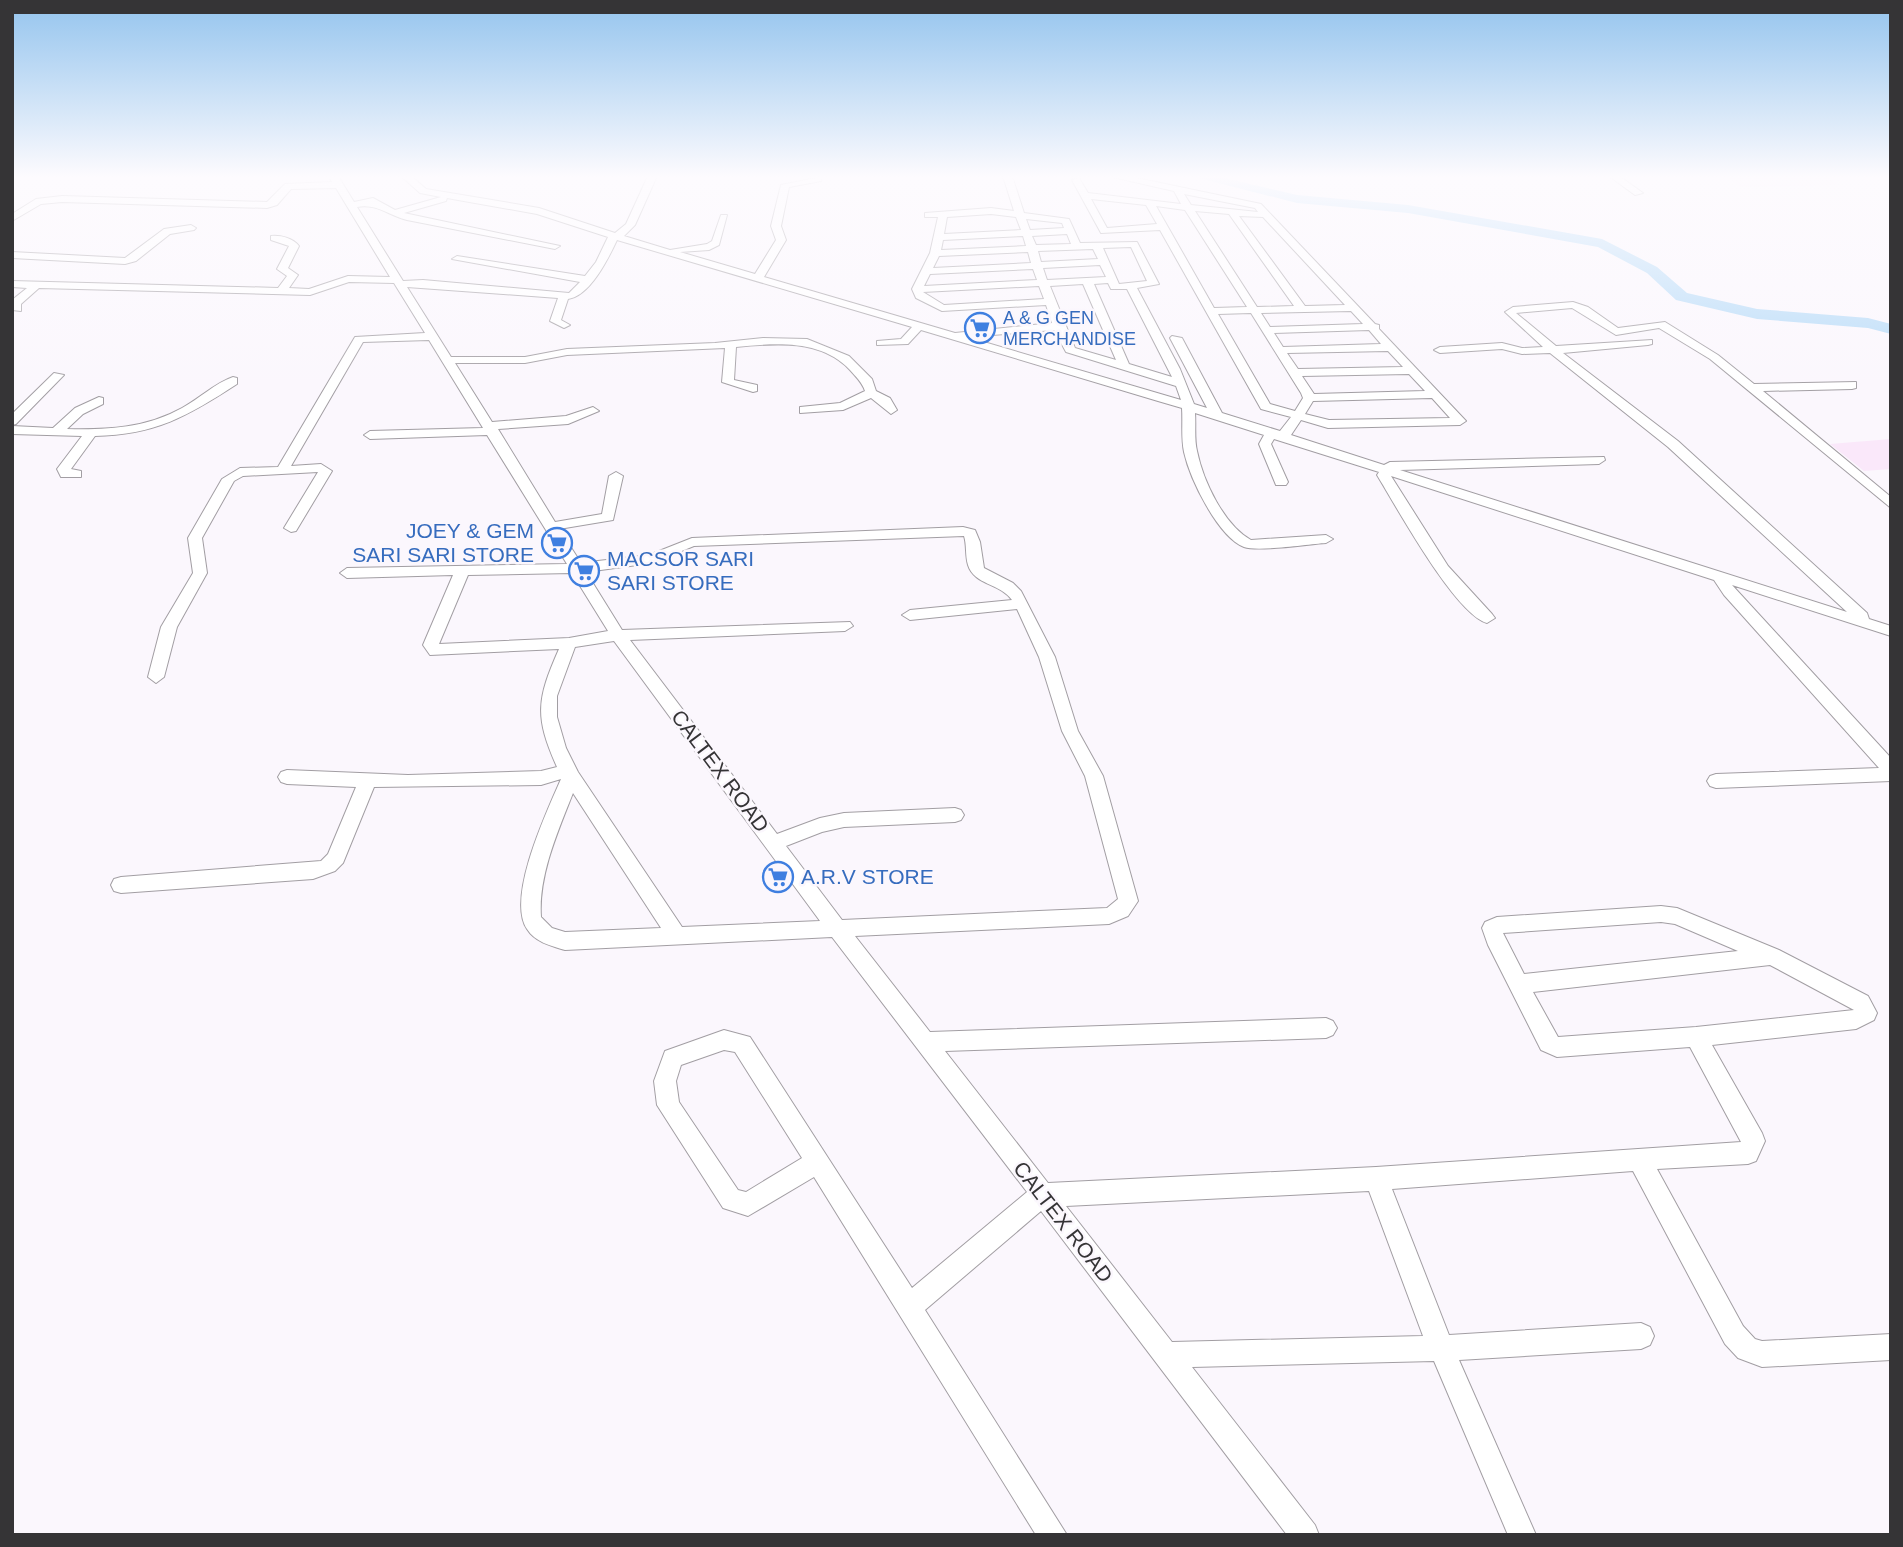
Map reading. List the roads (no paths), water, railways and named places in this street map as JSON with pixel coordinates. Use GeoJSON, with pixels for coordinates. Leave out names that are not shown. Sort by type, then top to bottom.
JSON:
{"type":"FeatureCollection","features":[{"type":"Feature","properties":{"kind":"street"},"geometry":{"type":"LineString","coordinates":[[12,255],[125,261],[143,248]]}},
{"type":"Feature","properties":{"kind":"street"},"geometry":{"type":"LineString","coordinates":[[283,289],[293,275],[282,269],[293,248]]}},
{"type":"Feature","properties":{"kind":"street","name":"CALTEX ROAD"},"geometry":{"type":"LineString","coordinates":[[377,248],[579,568],[618,635],[837,928],[1305,1535]]}},
{"type":"Feature","properties":{"kind":"street"},"geometry":{"type":"LineString","coordinates":[[12,284],[283,289],[315,292],[348,279],[423,282],[563,298],[576,294],[601,263],[609,248]]}},
{"type":"Feature","properties":{"kind":"street"},"geometry":{"type":"LineString","coordinates":[[658,248],[1217,416],[1891,631]]}},
{"type":"Feature","properties":{"kind":"street"},"geometry":{"type":"LineString","coordinates":[[668,251],[697,248]]}},
{"type":"Feature","properties":{"kind":"street"},"geometry":{"type":"LineString","coordinates":[[758,278],[776,248]]}},
{"type":"Feature","properties":{"kind":"street"},"geometry":{"type":"LineString","coordinates":[[917,289],[936,248]]}},
{"type":"Feature","properties":{"kind":"street"},"geometry":{"type":"LineString","coordinates":[[935,253],[1049,248]]}},
{"type":"Feature","properties":{"kind":"street"},"geometry":{"type":"LineString","coordinates":[[1098,248],[1115,286],[1154,284],[1136,248]]}},
{"type":"Feature","properties":{"kind":"street"},"geometry":{"type":"LineString","coordinates":[[1174,248],[1265,406],[1328,424],[1461,421],[1298,248]]}},
{"type":"Feature","properties":{"kind":"street"},"geometry":{"type":"LineString","coordinates":[[1216,248],[1297,373],[1309,398]]}},
{"type":"Feature","properties":{"kind":"street"},"geometry":{"type":"LineString","coordinates":[[1256,248],[1300,307]]}},
{"type":"Feature","properties":{"kind":"street"},"geometry":{"type":"LineString","coordinates":[[1030,249],[1067,347],[1074,353],[1179,383]]}},
{"type":"Feature","properties":{"kind":"street"},"geometry":{"type":"LineString","coordinates":[[457,259],[588,280]]}},
{"type":"Feature","properties":{"kind":"street"},"geometry":{"type":"LineString","coordinates":[[927,271],[1104,262]]}},
{"type":"Feature","properties":{"kind":"street"},"geometry":{"type":"LineString","coordinates":[[917,289],[1112,280]]}},
{"type":"Feature","properties":{"kind":"street"},"geometry":{"type":"LineString","coordinates":[[1087,281],[1124,366]]}},
{"type":"Feature","properties":{"kind":"street"},"geometry":{"type":"LineString","coordinates":[[17,309],[15,303],[36,285]]}},
{"type":"Feature","properties":{"kind":"street"},"geometry":{"type":"LineString","coordinates":[[1131,286],[1179,383],[1188,407],[1191,451],[1197,473],[1226,526],[1237,539],[1249,544],[1326,539]]}},
{"type":"Feature","properties":{"kind":"street"},"geometry":{"type":"LineString","coordinates":[[917,289],[920,296],[942,308],[1050,302]]}},
{"type":"Feature","properties":{"kind":"street"},"geometry":{"type":"LineString","coordinates":[[563,298],[555,321],[564,325]]}},
{"type":"Feature","properties":{"kind":"street"},"geometry":{"type":"LineString","coordinates":[[1871,625],[1673,444],[1553,350],[1510,312],[1573,305],[1584,309],[1616,332],[1661,324],[1714,357],[1891,504]]}},
{"type":"Feature","properties":{"kind":"street"},"geometry":{"type":"LineString","coordinates":[[1212,311],[1356,307]]}},
{"type":"Feature","properties":{"kind":"street"},"geometry":{"type":"LineString","coordinates":[[881,344],[904,342],[919,326]]}},
{"type":"Feature","properties":{"kind":"street"},"geometry":{"type":"LineString","coordinates":[[951,335],[1058,326]]}},
{"type":"Feature","properties":{"kind":"street"},"geometry":{"type":"LineString","coordinates":[[1268,330],[1375,327]]}},
{"type":"Feature","properties":{"kind":"street"},"geometry":{"type":"LineString","coordinates":[[282,471],[331,391],[357,341],[433,336]]}},
{"type":"Feature","properties":{"kind":"street"},"geometry":{"type":"LineString","coordinates":[[1176,338],[1217,416]]}},
{"type":"Feature","properties":{"kind":"street"},"geometry":{"type":"LineString","coordinates":[[448,360],[525,360],[567,352],[731,343],[807,342],[845,358],[868,382],[871,393],[886,401],[891,410]]}},
{"type":"Feature","properties":{"kind":"street"},"geometry":{"type":"LineString","coordinates":[[1440,350],[1502,346],[1522,351],[1553,350],[1647,342]]}},
{"type":"Feature","properties":{"kind":"street"},"geometry":{"type":"LineString","coordinates":[[731,343],[728,382],[753,388]]}},
{"type":"Feature","properties":{"kind":"street"},"geometry":{"type":"LineString","coordinates":[[1282,350],[1393,347]]}},
{"type":"Feature","properties":{"kind":"street"},"geometry":{"type":"LineString","coordinates":[[1297,373],[1414,370]]}},
{"type":"Feature","properties":{"kind":"street"},"geometry":{"type":"LineString","coordinates":[[12,421],[58,375]]}},
{"type":"Feature","properties":{"kind":"street"},"geometry":{"type":"LineString","coordinates":[[12,430],[92,432],[165,422],[233,381]]}},
{"type":"Feature","properties":{"kind":"street"},"geometry":{"type":"LineString","coordinates":[[1751,388],[1852,385]]}},
{"type":"Feature","properties":{"kind":"street"},"geometry":{"type":"LineString","coordinates":[[804,410],[843,406],[871,393]]}},
{"type":"Feature","properties":{"kind":"street"},"geometry":{"type":"LineString","coordinates":[[1309,398],[1436,394]]}},
{"type":"Feature","properties":{"kind":"street"},"geometry":{"type":"LineString","coordinates":[[1282,482],[1265,444],[1275,435],[1288,432],[1309,398]]}},
{"type":"Feature","properties":{"kind":"street"},"geometry":{"type":"LineString","coordinates":[[57,431],[79,411],[99,401]]}},
{"type":"Feature","properties":{"kind":"street"},"geometry":{"type":"LineString","coordinates":[[370,435],[491,428],[568,420],[593,411]]}},
{"type":"Feature","properties":{"kind":"street"},"geometry":{"type":"LineString","coordinates":[[76,474],[66,474],[64,469],[92,432]]}},
{"type":"Feature","properties":{"kind":"street"},"geometry":{"type":"LineString","coordinates":[[1382,468],[1598,460]]}},
{"type":"Feature","properties":{"kind":"street"},"geometry":{"type":"LineString","coordinates":[[156,677],[169,627],[200,573],[195,538],[229,479],[240,472],[321,468],[325,471],[291,528]]}},
{"type":"Feature","properties":{"kind":"street"},"geometry":{"type":"LineString","coordinates":[[1382,468],[1466,601],[1487,618]]}},
{"type":"Feature","properties":{"kind":"street"},"geometry":{"type":"LineString","coordinates":[[552,526],[608,517],[616,476]]}},
{"type":"Feature","properties":{"kind":"street"},"geometry":{"type":"LineString","coordinates":[[347,573],[579,568],[652,559],[692,542],[963,531],[970,533],[974,537],[973,562],[979,572],[988,579],[1007,585],[1022,604],[1047,657],[1070,731],[1094,776],[1128,901],[1121,910],[1109,916],[565,942],[549,937],[538,928],[531,917],[531,899],[569,773]]}},
{"type":"Feature","properties":{"kind":"street"},"geometry":{"type":"LineString","coordinates":[[462,571],[431,645],[432,649],[457,651],[569,643],[618,635],[845,626]]}},
{"type":"Feature","properties":{"kind":"street"},"geometry":{"type":"LineString","coordinates":[[1720,577],[1729,592],[1891,772]]}},
{"type":"Feature","properties":{"kind":"street"},"geometry":{"type":"LineString","coordinates":[[910,615],[1022,604]]}},
{"type":"Feature","properties":{"kind":"street"},"geometry":{"type":"LineString","coordinates":[[569,643],[549,694],[548,711],[558,749],[569,773],[676,935]]}},
{"type":"Feature","properties":{"kind":"street"},"geometry":{"type":"LineString","coordinates":[[1716,781],[1891,772]]}},
{"type":"Feature","properties":{"kind":"street"},"geometry":{"type":"LineString","coordinates":[[287,777],[367,782],[541,778],[569,773]]}},
{"type":"Feature","properties":{"kind":"street"},"geometry":{"type":"LineString","coordinates":[[121,885],[313,871],[328,866],[337,858],[367,782]]}},
{"type":"Feature","properties":{"kind":"street"},"geometry":{"type":"LineString","coordinates":[[774,843],[820,825],[844,820],[955,815]]}},
{"type":"Feature","properties":{"kind":"street"},"geometry":{"type":"LineString","coordinates":[[1677,915],[1772,957],[1861,1003],[1867,1013],[1856,1019],[1696,1038],[1558,1047],[1549,1043],[1494,939],[1492,928],[1497,925],[1677,915]]}},
{"type":"Feature","properties":{"kind":"street"},"geometry":{"type":"LineString","coordinates":[[1518,984],[1772,957]]}},
{"type":"Feature","properties":{"kind":"street"},"geometry":{"type":"LineString","coordinates":[[925,1042],[1326,1028]]}},
{"type":"Feature","properties":{"kind":"street"},"geometry":{"type":"LineString","coordinates":[[908,1308],[1042,1195],[1376,1179],[1748,1153],[1754,1140],[1696,1038]]}},
{"type":"Feature","properties":{"kind":"street"},"geometry":{"type":"LineString","coordinates":[[818,1162],[748,1204],[732,1200],[668,1105],[664,1081],[673,1058],[724,1040],[742,1044],[818,1162],[1053,1535]]}},
{"type":"Feature","properties":{"kind":"street"},"geometry":{"type":"LineString","coordinates":[[1639,1159],[1734,1335],[1747,1349],[1762,1354],[1891,1347]]}},
{"type":"Feature","properties":{"kind":"street"},"geometry":{"type":"LineString","coordinates":[[1376,1179],[1441,1348],[1522,1535]]}},
{"type":"Feature","properties":{"kind":"street"},"geometry":{"type":"LineString","coordinates":[[1166,1355],[1441,1348],[1640,1336]]}},
{"type":"Feature","properties":{"kind":"waterway"},"geometry":{"type":"LineString","coordinates":[[1612,248],[1652,270],[1682,297],[1757,314],[1868,323],[1891,329]]}},
{"type":"Feature","properties":{"kind":"place","name":"A & G GEN MERCHANDISE"},"geometry":{"type":"Point","coordinates":[980,328]}},
{"type":"Feature","properties":{"kind":"place","name":"JOEY & GEM SARI SARI STORE"},"geometry":{"type":"Point","coordinates":[557,543]}},
{"type":"Feature","properties":{"kind":"place","name":"MACSOR SARI SARI STORE"},"geometry":{"type":"Point","coordinates":[584,571]}},
{"type":"Feature","properties":{"kind":"place","name":"A.R.V STORE"},"geometry":{"type":"Point","coordinates":[778,877]}}]}
